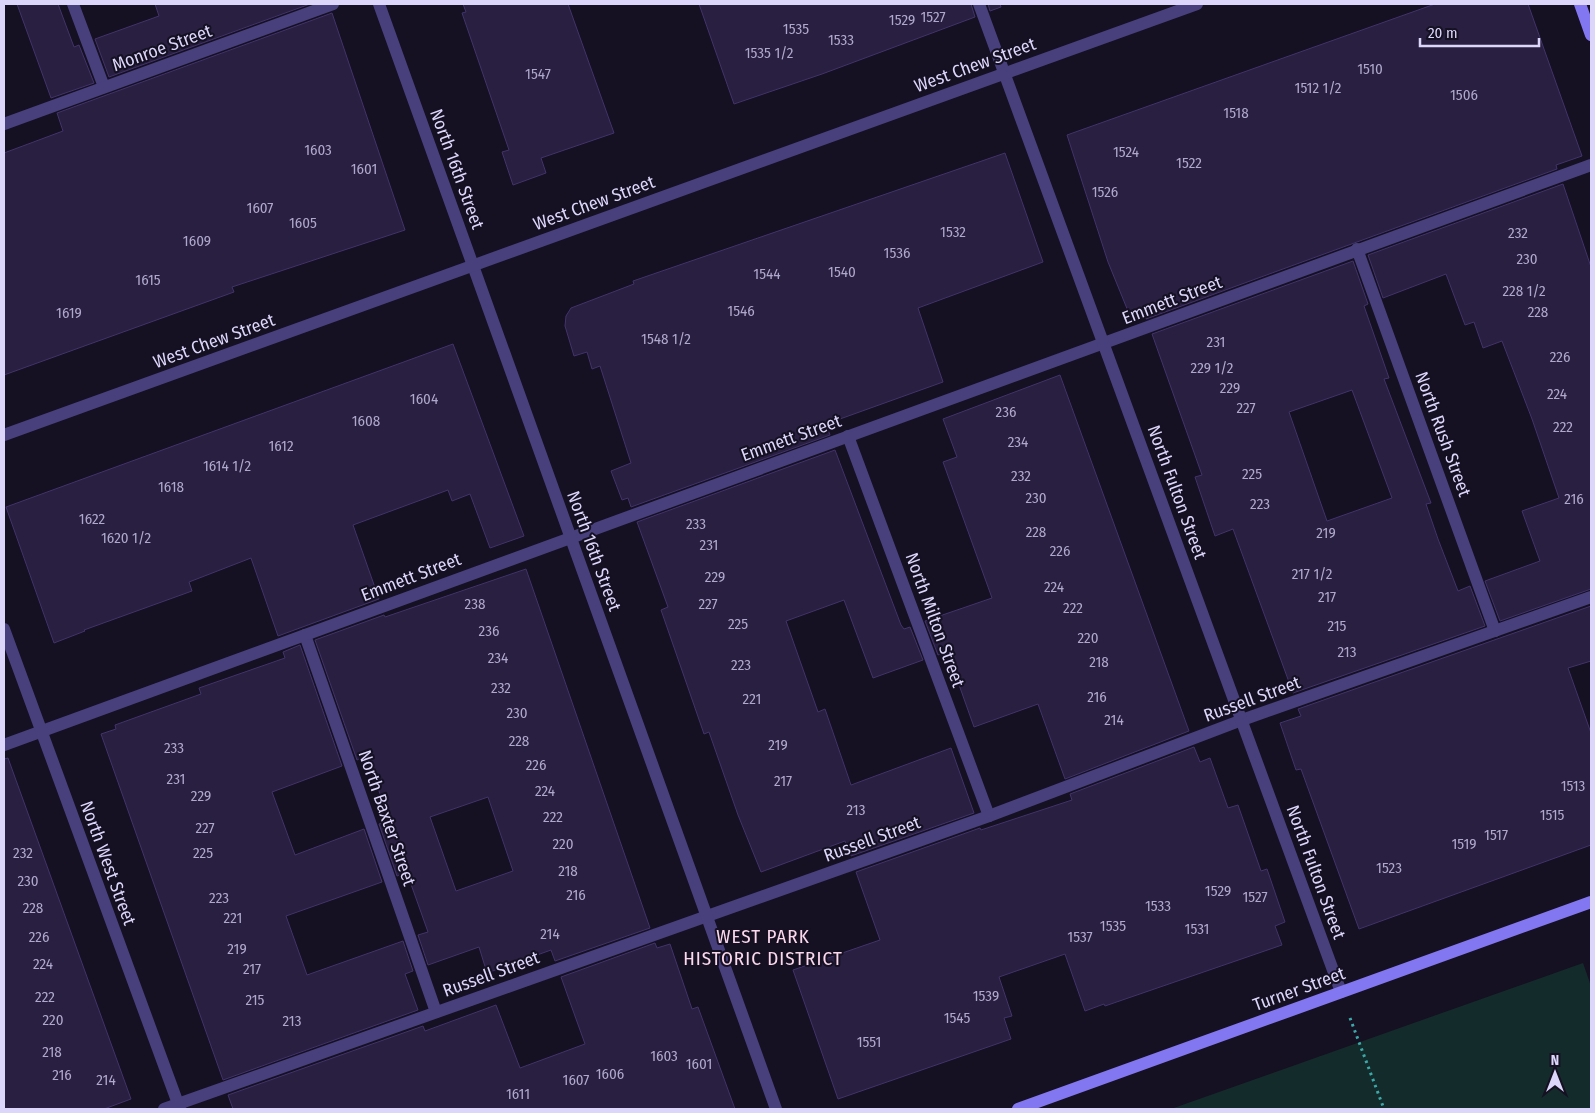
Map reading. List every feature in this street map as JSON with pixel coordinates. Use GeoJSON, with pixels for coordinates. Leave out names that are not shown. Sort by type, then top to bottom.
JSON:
{"type":"FeatureCollection","features":[{"type":"Feature","properties":{"kind":"street"},"geometry":{"type":"LineString","coordinates":[[73,4],[104,87]]}},
{"type":"Feature","properties":{"kind":"street","name":"Monroe Street"},"geometry":{"type":"LineString","coordinates":[[4,124],[333,4]]}},
{"type":"Feature","properties":{"kind":"street","name":"North 16th Street"},"geometry":{"type":"LineString","coordinates":[[379,4],[776,1109]]}},
{"type":"Feature","properties":{"kind":"street","name":"North Fulton Street"},"geometry":{"type":"LineString","coordinates":[[979,4],[1341,992]]}},
{"type":"Feature","properties":{"kind":"street","name":"West Chew Street"},"geometry":{"type":"LineString","coordinates":[[4,435],[1197,4]]}},
{"type":"Feature","properties":{"kind":"street"},"geometry":{"type":"LineString","coordinates":[[1580,4],[1591,35]]}},
{"type":"Feature","properties":{"kind":"street","name":"Emmett Street"},"geometry":{"type":"LineString","coordinates":[[4,744],[1591,165]]}},
{"type":"Feature","properties":{"kind":"street","name":"North Rush Street"},"geometry":{"type":"LineString","coordinates":[[1357,249],[1495,632]]}},
{"type":"Feature","properties":{"kind":"street","name":"North Milton Street"},"geometry":{"type":"LineString","coordinates":[[848,436],[988,816]]}},
{"type":"Feature","properties":{"kind":"street","name":"Russell Street"},"geometry":{"type":"LineString","coordinates":[[164,1109],[179,1107],[436,1012],[988,816],[1242,720],[1591,597]]}},
{"type":"Feature","properties":{"kind":"street","name":"North West Street"},"geometry":{"type":"LineString","coordinates":[[4,629],[179,1107]]}},
{"type":"Feature","properties":{"kind":"street","name":"North Baxter Street"},"geometry":{"type":"LineString","coordinates":[[305,635],[436,1012]]}},
{"type":"Feature","properties":{"kind":"street","name":"Turner Street"},"geometry":{"type":"LineString","coordinates":[[1018,1109],[1591,902]]}},
{"type":"Feature","properties":{"kind":"path"},"geometry":{"type":"LineString","coordinates":[[1341,992],[1384,1109]]}},
{"type":"Feature","properties":{"kind":"green space"},"geometry":{"type":"Polygon","coordinates":[[[1583,963],[1591,986],[1591,1109],[1171,1109],[1583,963]]]}},
{"type":"Feature","properties":{"kind":"building"},"geometry":{"type":"Polygon","coordinates":[[[17,4],[58,4],[74,47],[79,45],[94,83],[51,98],[17,4]]]}},
{"type":"Feature","properties":{"kind":"building"},"geometry":{"type":"Polygon","coordinates":[[[155,4],[310,4],[109,77],[95,39],[159,16],[155,4]]]}},
{"type":"Feature","properties":{"kind":"building"},"geometry":{"type":"Polygon","coordinates":[[[463,4],[568,4],[614,133],[541,158],[546,173],[513,185],[502,152],[509,150],[462,13],[466,12],[463,4]]]}},
{"type":"Feature","properties":{"kind":"building"},"geometry":{"type":"Polygon","coordinates":[[[699,4],[971,4],[975,17],[822,74],[734,104],[699,4]]]}},
{"type":"Feature","properties":{"kind":"building"},"geometry":{"type":"Polygon","coordinates":[[[988,4],[1000,4],[1001,7],[990,11],[988,4]]]}},
{"type":"Feature","properties":{"kind":"building"},"geometry":{"type":"Polygon","coordinates":[[[1435,4],[1528,4],[1582,156],[1556,165],[1557,169],[1146,319],[1144,311],[1130,316],[1108,262],[1067,135],[1435,4]]]}},
{"type":"Feature","properties":{"kind":"building"},"geometry":{"type":"Polygon","coordinates":[[[332,13],[405,230],[232,287],[234,292],[4,375],[4,153],[63,131],[57,113],[332,13]]]}},
{"type":"Feature","properties":{"kind":"building"},"geometry":{"type":"Polygon","coordinates":[[[1005,153],[1043,262],[918,308],[943,382],[826,424],[830,435],[631,507],[628,498],[622,500],[611,471],[631,463],[600,366],[592,369],[587,352],[574,356],[565,326],[566,316],[571,308],[634,284],[633,281],[1005,153]]]}},
{"type":"Feature","properties":{"kind":"building"},"geometry":{"type":"Polygon","coordinates":[[[1563,184],[1591,267],[1591,589],[1500,621],[1485,581],[1540,561],[1522,511],[1559,498],[1532,419],[1502,341],[1483,348],[1474,322],[1465,325],[1446,274],[1383,298],[1368,255],[1563,184]]]}},
{"type":"Feature","properties":{"kind":"building"},"geometry":{"type":"Polygon","coordinates":[[[1353,261],[1368,304],[1364,306],[1389,378],[1384,379],[1431,503],[1426,504],[1438,539],[1458,591],[1470,586],[1485,626],[1293,693],[1233,529],[1215,536],[1195,477],[1202,475],[1152,334],[1353,261]],[[1352,390],[1289,412],[1327,521],[1392,498],[1352,390]]]}},
{"type":"Feature","properties":{"kind":"building"},"geometry":{"type":"Polygon","coordinates":[[[453,344],[524,536],[490,548],[470,494],[452,501],[448,490],[353,525],[379,599],[278,636],[251,558],[189,582],[192,591],[84,630],[54,643],[6,507],[453,344]]]}},
{"type":"Feature","properties":{"kind":"building"},"geometry":{"type":"Polygon","coordinates":[[[1060,375],[1189,731],[1065,779],[1038,704],[974,727],[947,651],[938,655],[925,621],[992,598],[943,462],[957,457],[943,419],[1060,375]]]}},
{"type":"Feature","properties":{"kind":"building"},"geometry":{"type":"Polygon","coordinates":[[[835,450],[901,625],[904,629],[910,627],[923,660],[873,678],[844,600],[786,621],[818,712],[825,709],[851,785],[951,748],[974,813],[851,856],[845,841],[761,872],[738,815],[709,732],[704,734],[661,610],[668,607],[637,522],[835,450]]]}},
{"type":"Feature","properties":{"kind":"building"},"geometry":{"type":"Polygon","coordinates":[[[526,569],[650,928],[555,961],[551,950],[487,973],[479,947],[428,965],[418,935],[428,932],[407,873],[397,876],[379,824],[389,820],[367,756],[357,760],[315,640],[384,615],[385,617],[526,569]],[[488,797],[430,817],[456,891],[513,871],[488,797]]]}},
{"type":"Feature","properties":{"kind":"building"},"geometry":{"type":"Polygon","coordinates":[[[1591,606],[1591,661],[1568,668],[1591,733],[1591,845],[1359,929],[1301,769],[1296,770],[1280,723],[1301,716],[1298,709],[1591,606]]]}},
{"type":"Feature","properties":{"kind":"building"},"geometry":{"type":"Polygon","coordinates":[[[300,645],[342,766],[272,792],[295,855],[364,829],[382,882],[286,916],[307,975],[403,941],[413,971],[405,974],[418,1010],[223,1080],[101,734],[116,729],[115,725],[201,694],[199,688],[285,658],[283,652],[300,645]]]}},
{"type":"Feature","properties":{"kind":"building"},"geometry":{"type":"Polygon","coordinates":[[[1194,747],[1200,762],[1210,758],[1228,808],[1238,805],[1261,871],[1267,869],[1285,922],[1275,926],[1282,945],[1105,1006],[1104,1004],[1085,1011],[1065,954],[999,977],[1012,1016],[1004,1018],[1011,1039],[838,1099],[793,970],[880,940],[856,872],[980,828],[981,830],[1072,800],[1070,794],[1194,747]]]}},
{"type":"Feature","properties":{"kind":"building"},"geometry":{"type":"Polygon","coordinates":[[[8,758],[131,1099],[104,1109],[4,1109],[4,759],[8,758]]]}},
{"type":"Feature","properties":{"kind":"building"},"geometry":{"type":"Polygon","coordinates":[[[655,943],[657,948],[670,944],[692,1009],[698,1007],[735,1109],[233,1109],[228,1095],[423,1026],[425,1031],[496,1005],[520,1068],[585,1044],[561,977],[655,943]]]}},
{"type":"Feature","properties":{"kind":"district","name":"WEST PARK HISTORIC DISTRICT"},"geometry":{"type":"Point","coordinates":[763,947]}}]}
